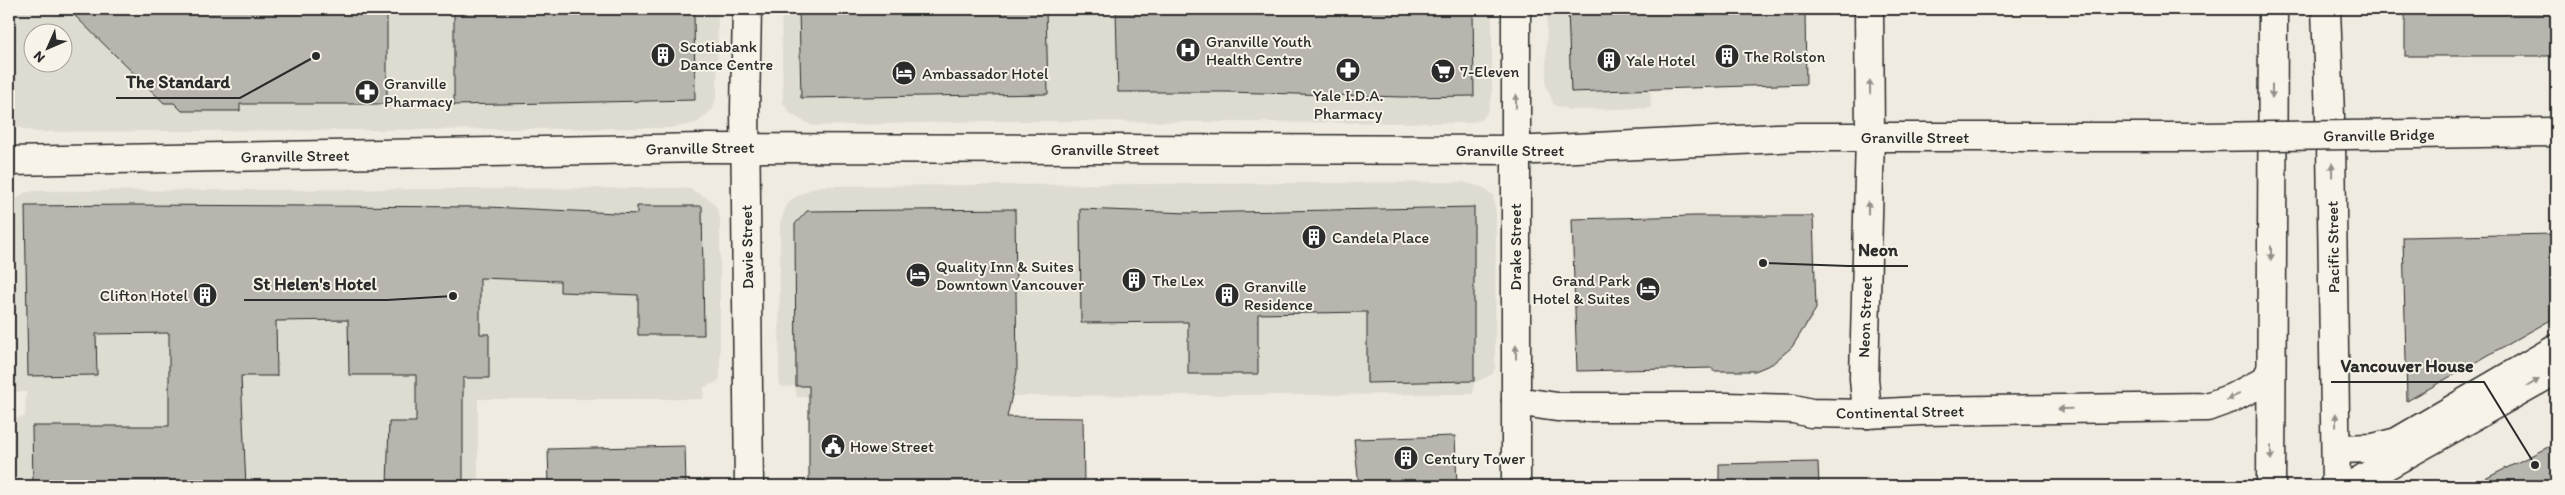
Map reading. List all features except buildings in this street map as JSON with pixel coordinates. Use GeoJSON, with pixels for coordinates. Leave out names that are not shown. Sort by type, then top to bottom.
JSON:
{"type":"FeatureCollection","features":[{"type":"Feature","properties":{"kind":"main road","name":"Davie Street"},"geometry":{"type":"LineString","coordinates":[[747,9],[746,148],[749,486]]}},
{"type":"Feature","properties":{"kind":"main road","name":"Drake Street"},"geometry":{"type":"LineString","coordinates":[[1516,9],[1516,486]]}},
{"type":"Feature","properties":{"kind":"main road","name":"Neon Street"},"geometry":{"type":"LineString","coordinates":[[1867,414],[1864,378],[1870,136],[1869,9]]}},
{"type":"Feature","properties":{"kind":"main road"},"geometry":{"type":"LineString","coordinates":[[2270,486],[2273,9]]}},
{"type":"Feature","properties":{"kind":"main road","name":"Pacific Street"},"geometry":{"type":"LineString","coordinates":[[2326,9],[2331,143],[2337,449],[2336,486]]}},
{"type":"Feature","properties":{"kind":"main road","name":"Granville Bridge"},"geometry":{"type":"LineString","coordinates":[[2201,137],[2556,132]]}},
{"type":"Feature","properties":{"kind":"main road","name":"Granville Street"},"geometry":{"type":"LineString","coordinates":[[9,161],[746,148],[1515,150],[1578,149],[1799,137],[2201,137]]}},
{"type":"Feature","properties":{"kind":"main road"},"geometry":{"type":"LineString","coordinates":[[2331,143],[2556,141]]}},
{"type":"Feature","properties":{"kind":"main road"},"geometry":{"type":"LineString","coordinates":[[2337,449],[2373,448],[2397,442],[2556,349]]}},
{"type":"Feature","properties":{"kind":"main road","name":"Continental Street"},"geometry":{"type":"LineString","coordinates":[[1516,401],[1557,407],[1794,409],[1811,414],[2207,407],[2232,398],[2265,381],[2271,370]]}},
{"type":"Feature","properties":{"kind":"main road"},"geometry":{"type":"LineString","coordinates":[[2350,486],[2556,370]]}},
{"type":"Feature","properties":{"kind":"shaded area"},"geometry":{"type":"Polygon","coordinates":[[[9,9],[718,9],[717,94],[713,109],[697,123],[670,128],[35,132],[17,127],[9,115],[9,9]]]}},
{"type":"Feature","properties":{"kind":"shaded area"},"geometry":{"type":"Polygon","coordinates":[[[781,9],[1492,9],[1492,98],[1487,113],[1481,120],[1468,123],[991,121],[813,126],[791,114],[783,103],[781,9]]]}},
{"type":"Feature","properties":{"kind":"shaded area"},"geometry":{"type":"Polygon","coordinates":[[[1547,9],[1647,9],[1651,108],[1570,110],[1554,105],[1546,86],[1547,9]]]}},
{"type":"Feature","properties":{"kind":"shaded area"},"geometry":{"type":"Polygon","coordinates":[[[1463,182],[1482,187],[1493,195],[1496,213],[1495,367],[1493,374],[1474,383],[1473,394],[797,397],[795,386],[782,387],[779,383],[780,223],[787,205],[792,199],[813,188],[821,186],[1463,182]]]}},
{"type":"Feature","properties":{"kind":"shaded area"},"geometry":{"type":"Polygon","coordinates":[[[690,189],[709,199],[715,205],[720,218],[720,378],[717,382],[704,387],[703,399],[478,399],[478,486],[9,486],[9,421],[13,418],[25,417],[26,392],[15,392],[9,387],[9,212],[13,203],[24,193],[34,191],[690,189]]]}},
{"type":"Feature","properties":{"kind":"place","name":"Granville Youth Health Centre"},"geometry":{"type":"Point","coordinates":[1188,50]}},
{"type":"Feature","properties":{"kind":"place","name":"Scotiabank Dance Centre"},"geometry":{"type":"Point","coordinates":[663,55]}},
{"type":"Feature","properties":{"kind":"place","name":"The Standard"},"geometry":{"type":"Point","coordinates":[316,56]}},
{"type":"Feature","properties":{"kind":"place","name":"The Rolston"},"geometry":{"type":"Point","coordinates":[1727,56]}},
{"type":"Feature","properties":{"kind":"place","name":"Yale Hotel"},"geometry":{"type":"Point","coordinates":[1609,60]}},
{"type":"Feature","properties":{"kind":"place","name":"Yale I.D.A. Pharmacy"},"geometry":{"type":"Point","coordinates":[1348,70]}},
{"type":"Feature","properties":{"kind":"place","name":"7-Eleven"},"geometry":{"type":"Point","coordinates":[1443,71]}},
{"type":"Feature","properties":{"kind":"place","name":"Ambassador Hotel"},"geometry":{"type":"Point","coordinates":[904,73]}},
{"type":"Feature","properties":{"kind":"place","name":"Granville Pharmacy"},"geometry":{"type":"Point","coordinates":[367,92]}},
{"type":"Feature","properties":{"kind":"place","name":"Candela Place"},"geometry":{"type":"Point","coordinates":[1314,237]}},
{"type":"Feature","properties":{"kind":"place","name":"Neon"},"geometry":{"type":"Point","coordinates":[1763,263]}},
{"type":"Feature","properties":{"kind":"place","name":"Quality Inn & Suites Downtown Vancouver"},"geometry":{"type":"Point","coordinates":[918,275]}},
{"type":"Feature","properties":{"kind":"place","name":"The Lex"},"geometry":{"type":"Point","coordinates":[1134,280]}},
{"type":"Feature","properties":{"kind":"place","name":"Grand Park Hotel & Suites"},"geometry":{"type":"Point","coordinates":[1648,289]}},
{"type":"Feature","properties":{"kind":"place","name":"Clifton Hotel"},"geometry":{"type":"Point","coordinates":[205,295]}},
{"type":"Feature","properties":{"kind":"place","name":"Granville Residence"},"geometry":{"type":"Point","coordinates":[1227,295]}},
{"type":"Feature","properties":{"kind":"place","name":"St Helen's Hotel"},"geometry":{"type":"Point","coordinates":[453,296]}},
{"type":"Feature","properties":{"kind":"place","name":"Howe Street"},"geometry":{"type":"Point","coordinates":[833,446]}},
{"type":"Feature","properties":{"kind":"place","name":"Century Tower"},"geometry":{"type":"Point","coordinates":[1406,458]}},
{"type":"Feature","properties":{"kind":"place","name":"Vancouver House"},"geometry":{"type":"Point","coordinates":[2535,465]}}]}
